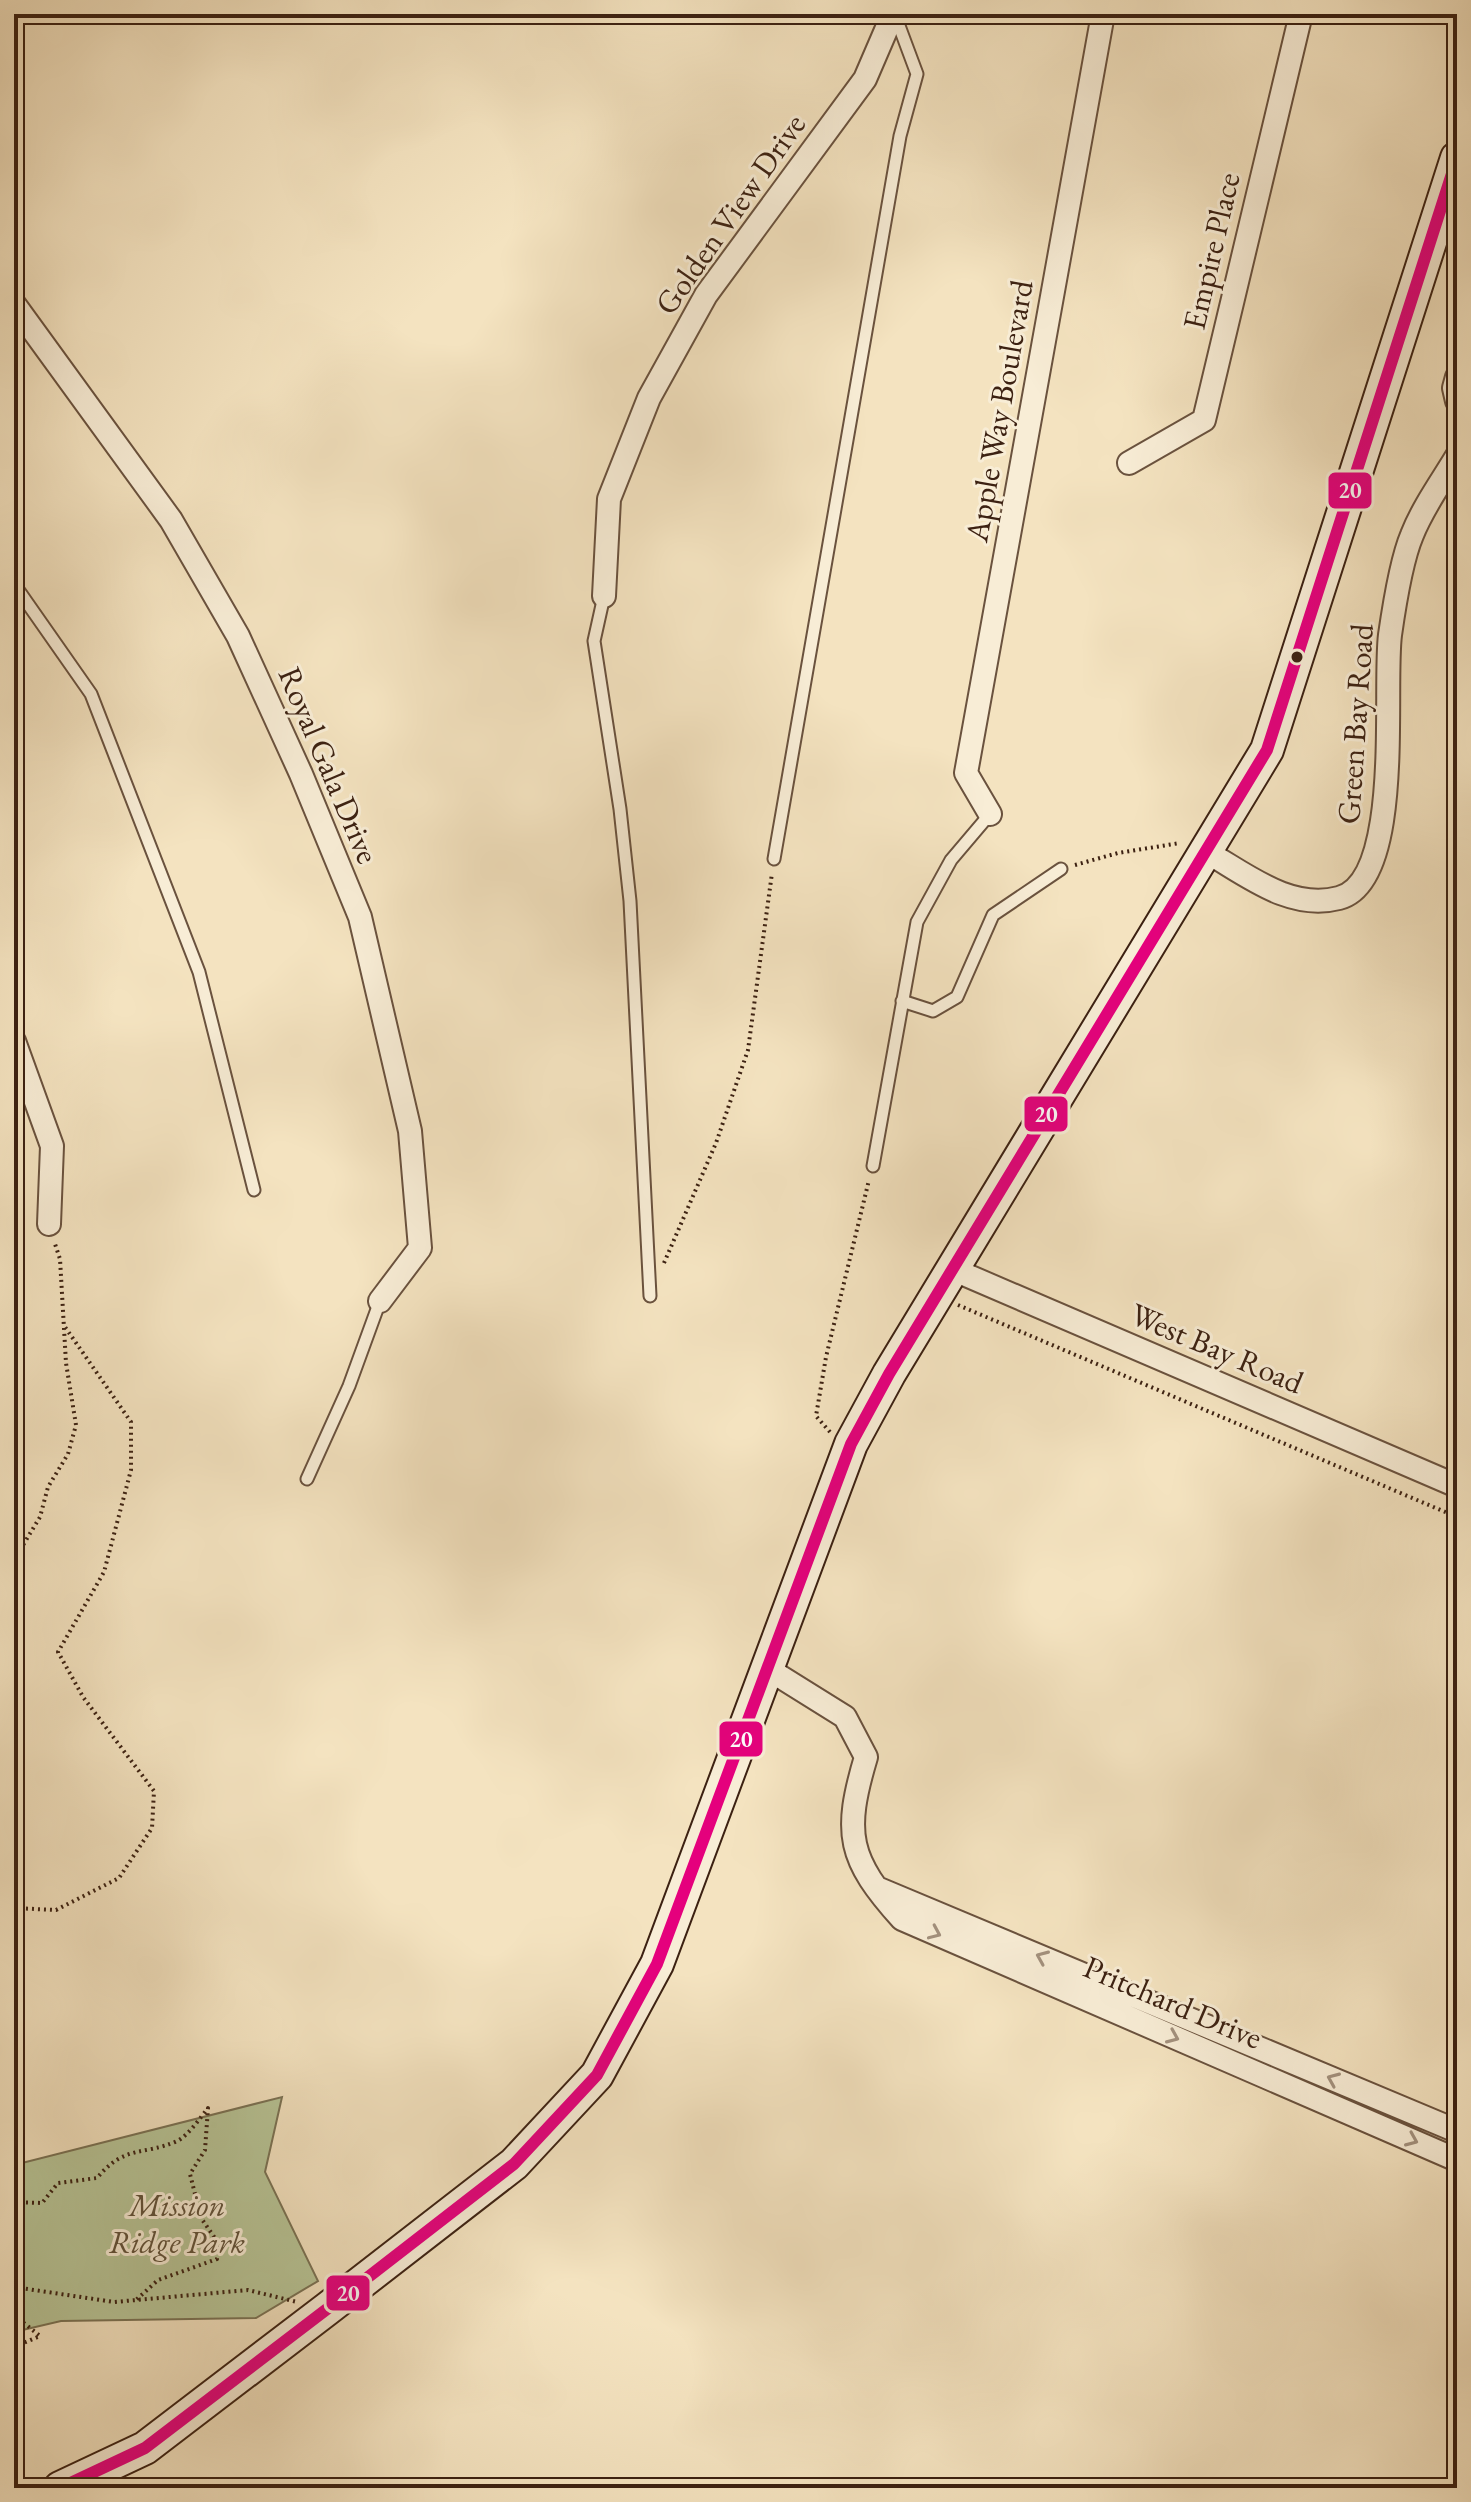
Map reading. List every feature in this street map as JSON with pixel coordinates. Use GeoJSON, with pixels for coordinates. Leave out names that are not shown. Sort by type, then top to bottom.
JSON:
{"type":"FeatureCollection","features":[{"type":"Feature","properties":{"kind":"main road"},"geometry":{"type":"LineString","coordinates":[[60,2488],[145,2448],[327,2309],[514,2164],[597,2075],[657,1964],[851,1444],[944,1282],[1267,750],[1457,158]]}},
{"type":"Feature","properties":{"kind":"street","name":"Golden View Drive"},"geometry":{"type":"LineString","coordinates":[[604,596],[609,499],[649,398],[706,295],[865,79],[894,14]]}},
{"type":"Feature","properties":{"kind":"street","name":"Apple Way Boulevard"},"geometry":{"type":"LineString","coordinates":[[990,814],[966,773],[1103,14]]}},
{"type":"Feature","properties":{"kind":"street","name":"Empire Place"},"geometry":{"type":"LineString","coordinates":[[1129,463],[1204,420],[1301,14]]}},
{"type":"Feature","properties":{"kind":"street","name":"Royal Gala Drive"},"geometry":{"type":"LineString","coordinates":[[14,304],[171,520],[238,636],[360,917],[410,1131],[420,1248],[380,1301]]}},
{"type":"Feature","properties":{"kind":"street"},"geometry":{"type":"LineString","coordinates":[[1457,377],[1454,388],[1457,401]]}},
{"type":"Feature","properties":{"kind":"street","name":"Green Bay Road"},"geometry":{"type":"LineString","coordinates":[[1205,851],[1285,896],[1306,901],[1341,898],[1363,882],[1378,844],[1386,767],[1390,636],[1412,535],[1457,456]]}},
{"type":"Feature","properties":{"kind":"street"},"geometry":{"type":"LineString","coordinates":[[14,1041],[52,1146],[49,1224]]}},
{"type":"Feature","properties":{"kind":"street","name":"West Bay Road"},"geometry":{"type":"LineString","coordinates":[[944,1282],[1457,1486]]}},
{"type":"Feature","properties":{"kind":"street","name":"Pritchard Drive"},"geometry":{"type":"LineString","coordinates":[[768,1669],[845,1717],[866,1757],[852,1801],[853,1845],[874,1887],[902,1919],[1457,2160]]}},
{"type":"Feature","properties":{"kind":"street","name":"Pritchard Drive"},"geometry":{"type":"LineString","coordinates":[[874,1887],[1457,2131]]}},
{"type":"Feature","properties":{"kind":"lane"},"geometry":{"type":"LineString","coordinates":[[774,859],[900,136],[917,74],[894,14]]}},
{"type":"Feature","properties":{"kind":"lane"},"geometry":{"type":"LineString","coordinates":[[14,584],[91,694],[199,972],[254,1190]]}},
{"type":"Feature","properties":{"kind":"lane"},"geometry":{"type":"LineString","coordinates":[[604,596],[594,641],[620,809],[630,901],[650,1296]]}},
{"type":"Feature","properties":{"kind":"lane"},"geometry":{"type":"LineString","coordinates":[[873,1166],[917,922],[951,860],[990,814]]}},
{"type":"Feature","properties":{"kind":"lane"},"geometry":{"type":"LineString","coordinates":[[902,1001],[933,1011],[957,997],[993,915],[1061,869]]}},
{"type":"Feature","properties":{"kind":"lane"},"geometry":{"type":"LineString","coordinates":[[307,1479],[349,1386],[380,1301]]}},
{"type":"Feature","properties":{"kind":"path"},"geometry":{"type":"LineString","coordinates":[[1061,869],[1118,853],[1178,842],[1205,851]]}},
{"type":"Feature","properties":{"kind":"path"},"geometry":{"type":"LineString","coordinates":[[650,1296],[716,1143],[748,1050],[774,859]]}},
{"type":"Feature","properties":{"kind":"path"},"geometry":{"type":"LineString","coordinates":[[851,1444],[829,1432],[816,1416],[829,1342],[873,1166]]}},
{"type":"Feature","properties":{"kind":"path"},"geometry":{"type":"LineString","coordinates":[[14,1560],[40,1517],[48,1487],[68,1454],[76,1425],[66,1363],[60,1259],[49,1224]]}},
{"type":"Feature","properties":{"kind":"path"},"geometry":{"type":"LineString","coordinates":[[944,1282],[1457,1517]]}},
{"type":"Feature","properties":{"kind":"path"},"geometry":{"type":"LineString","coordinates":[[14,1908],[56,1910],[119,1878],[152,1828],[154,1791],[83,1697],[58,1652],[104,1572],[131,1470],[131,1422],[65,1327]]}},
{"type":"Feature","properties":{"kind":"path"},"geometry":{"type":"LineString","coordinates":[[14,2202],[42,2203],[58,2183],[97,2178],[110,2162],[141,2149],[179,2141],[208,2108],[205,2150],[190,2174],[201,2218],[217,2241],[217,2259],[158,2280],[136,2300]]}},
{"type":"Feature","properties":{"kind":"path"},"geometry":{"type":"LineString","coordinates":[[14,2287],[114,2302],[248,2290],[327,2309]]}},
{"type":"Feature","properties":{"kind":"path"},"geometry":{"type":"LineString","coordinates":[[14,2315],[40,2336],[14,2347]]}},
{"type":"Feature","properties":{"kind":"green space","name":"Mission Ridge Park"},"geometry":{"type":"Polygon","coordinates":[[[282,2097],[265,2172],[318,2281],[256,2318],[61,2321],[14,2332],[14,2165],[282,2097]]]}},
{"type":"Feature","properties":{"kind":"transit line","name":"20"},"geometry":{"type":"LineString","coordinates":[[60,2488],[145,2448],[327,2309],[514,2164],[597,2075],[657,1964],[851,1444],[889,1374],[1267,750],[1457,158]]}}]}
